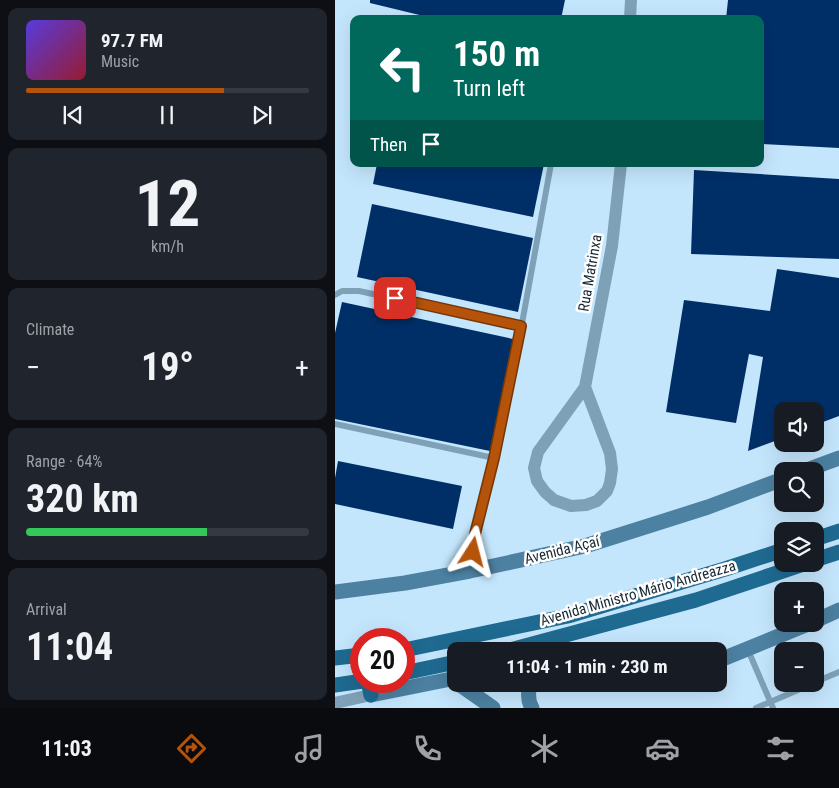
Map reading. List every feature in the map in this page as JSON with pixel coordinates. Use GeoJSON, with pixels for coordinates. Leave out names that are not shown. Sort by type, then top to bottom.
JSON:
{"type":"FeatureCollection","features":[{"type":"Feature","properties":{"kind":"main road"},"geometry":{"type":"LineString","coordinates":[[824,536],[839,531]]}},
{"type":"Feature","properties":{"kind":"main road"},"geometry":{"type":"LineString","coordinates":[[824,557],[839,552]]}},
{"type":"Feature","properties":{"kind":"main road","name":"Avenida Ministro Mário Andreazza"},"geometry":{"type":"LineString","coordinates":[[415,648],[569,616],[774,553]]}},
{"type":"Feature","properties":{"kind":"main road","name":"Avenida Ministro Mário Andreazza"},"geometry":{"type":"LineString","coordinates":[[540,642],[696,600],[780,572]]}},
{"type":"Feature","properties":{"kind":"main road"},"geometry":{"type":"LineString","coordinates":[[335,658],[350,656]]}},
{"type":"Feature","properties":{"kind":"main road"},"geometry":{"type":"LineString","coordinates":[[415,671],[447,664]]}},
{"type":"Feature","properties":{"kind":"main road"},"geometry":{"type":"LineString","coordinates":[[335,685],[350,683]]}},
{"type":"Feature","properties":{"kind":"street"},"geometry":{"type":"LineString","coordinates":[[630,15],[631,0]]}},
{"type":"Feature","properties":{"kind":"street","name":"Rua Matrinxa"},"geometry":{"type":"LineString","coordinates":[[585,387],[610,453],[612,469],[607,491],[597,501],[586,505],[571,506],[554,500],[545,492],[537,481],[534,468],[538,452],[585,387],[612,246],[621,167]]}},
{"type":"Feature","properties":{"kind":"street"},"geometry":{"type":"LineString","coordinates":[[824,463],[839,458]]}},
{"type":"Feature","properties":{"kind":"street","name":"Avenida Açaí"},"geometry":{"type":"LineString","coordinates":[[335,592],[405,583],[585,546],[708,507],[774,482]]}},
{"type":"Feature","properties":{"kind":"street"},"geometry":{"type":"LineString","coordinates":[[824,617],[839,610]]}},
{"type":"Feature","properties":{"kind":"street"},"geometry":{"type":"LineString","coordinates":[[727,657],[789,632]]}},
{"type":"Feature","properties":{"kind":"street"},"geometry":{"type":"LineString","coordinates":[[415,684],[447,681]]}},
{"type":"Feature","properties":{"kind":"street"},"geometry":{"type":"LineString","coordinates":[[472,692],[493,708]]}},
{"type":"Feature","properties":{"kind":"street"},"geometry":{"type":"LineString","coordinates":[[528,692],[532,708]]}},
{"type":"Feature","properties":{"kind":"street"},"geometry":{"type":"LineString","coordinates":[[335,703],[358,693]]}},
{"type":"Feature","properties":{"kind":"lane"},"geometry":{"type":"LineString","coordinates":[[470,571],[475,534],[494,458],[550,167]]}},
{"type":"Feature","properties":{"kind":"lane"},"geometry":{"type":"LineString","coordinates":[[335,295],[342,291],[359,291],[521,326]]}},
{"type":"Feature","properties":{"kind":"lane"},"geometry":{"type":"LineString","coordinates":[[335,424],[494,458]]}},
{"type":"Feature","properties":{"kind":"lane"},"geometry":{"type":"LineString","coordinates":[[748,649],[772,705]]}},
{"type":"Feature","properties":{"kind":"lane"},"geometry":{"type":"LineString","coordinates":[[824,678],[839,672]]}},
{"type":"Feature","properties":{"kind":"lane"},"geometry":{"type":"LineString","coordinates":[[756,708],[772,705],[796,692]]}},
{"type":"Feature","properties":{"kind":"building"},"geometry":{"type":"Polygon","coordinates":[[[370,0],[565,0],[562,15],[420,15],[370,3],[370,0]]]}},
{"type":"Feature","properties":{"kind":"building"},"geometry":{"type":"Polygon","coordinates":[[[728,0],[839,0],[839,148],[764,144],[764,15],[726,15],[728,0]]]}},
{"type":"Feature","properties":{"kind":"building"},"geometry":{"type":"Polygon","coordinates":[[[376,167],[543,167],[533,217],[373,184],[376,167]]]}},
{"type":"Feature","properties":{"kind":"building"},"geometry":{"type":"Polygon","coordinates":[[[694,170],[839,179],[839,259],[691,254],[694,170]]]}},
{"type":"Feature","properties":{"kind":"building"},"geometry":{"type":"Polygon","coordinates":[[[372,204],[533,238],[518,312],[357,277],[372,204]]]}},
{"type":"Feature","properties":{"kind":"building"},"geometry":{"type":"Polygon","coordinates":[[[777,269],[839,278],[839,416],[824,422],[824,402],[774,402],[774,441],[748,451],[763,357],[749,354],[736,423],[666,412],[684,300],[770,311],[777,269]]]}},
{"type":"Feature","properties":{"kind":"building"},"geometry":{"type":"Polygon","coordinates":[[[342,302],[513,339],[490,451],[335,419],[335,333],[342,302]]]}},
{"type":"Feature","properties":{"kind":"building"},"geometry":{"type":"Polygon","coordinates":[[[338,461],[462,486],[453,529],[335,504],[335,478],[338,461]]]}},
{"type":"Feature","properties":{"kind":"route"},"geometry":{"type":"LineString","coordinates":[[395,298],[521,326],[494,458],[475,534],[473,552]]}}]}
